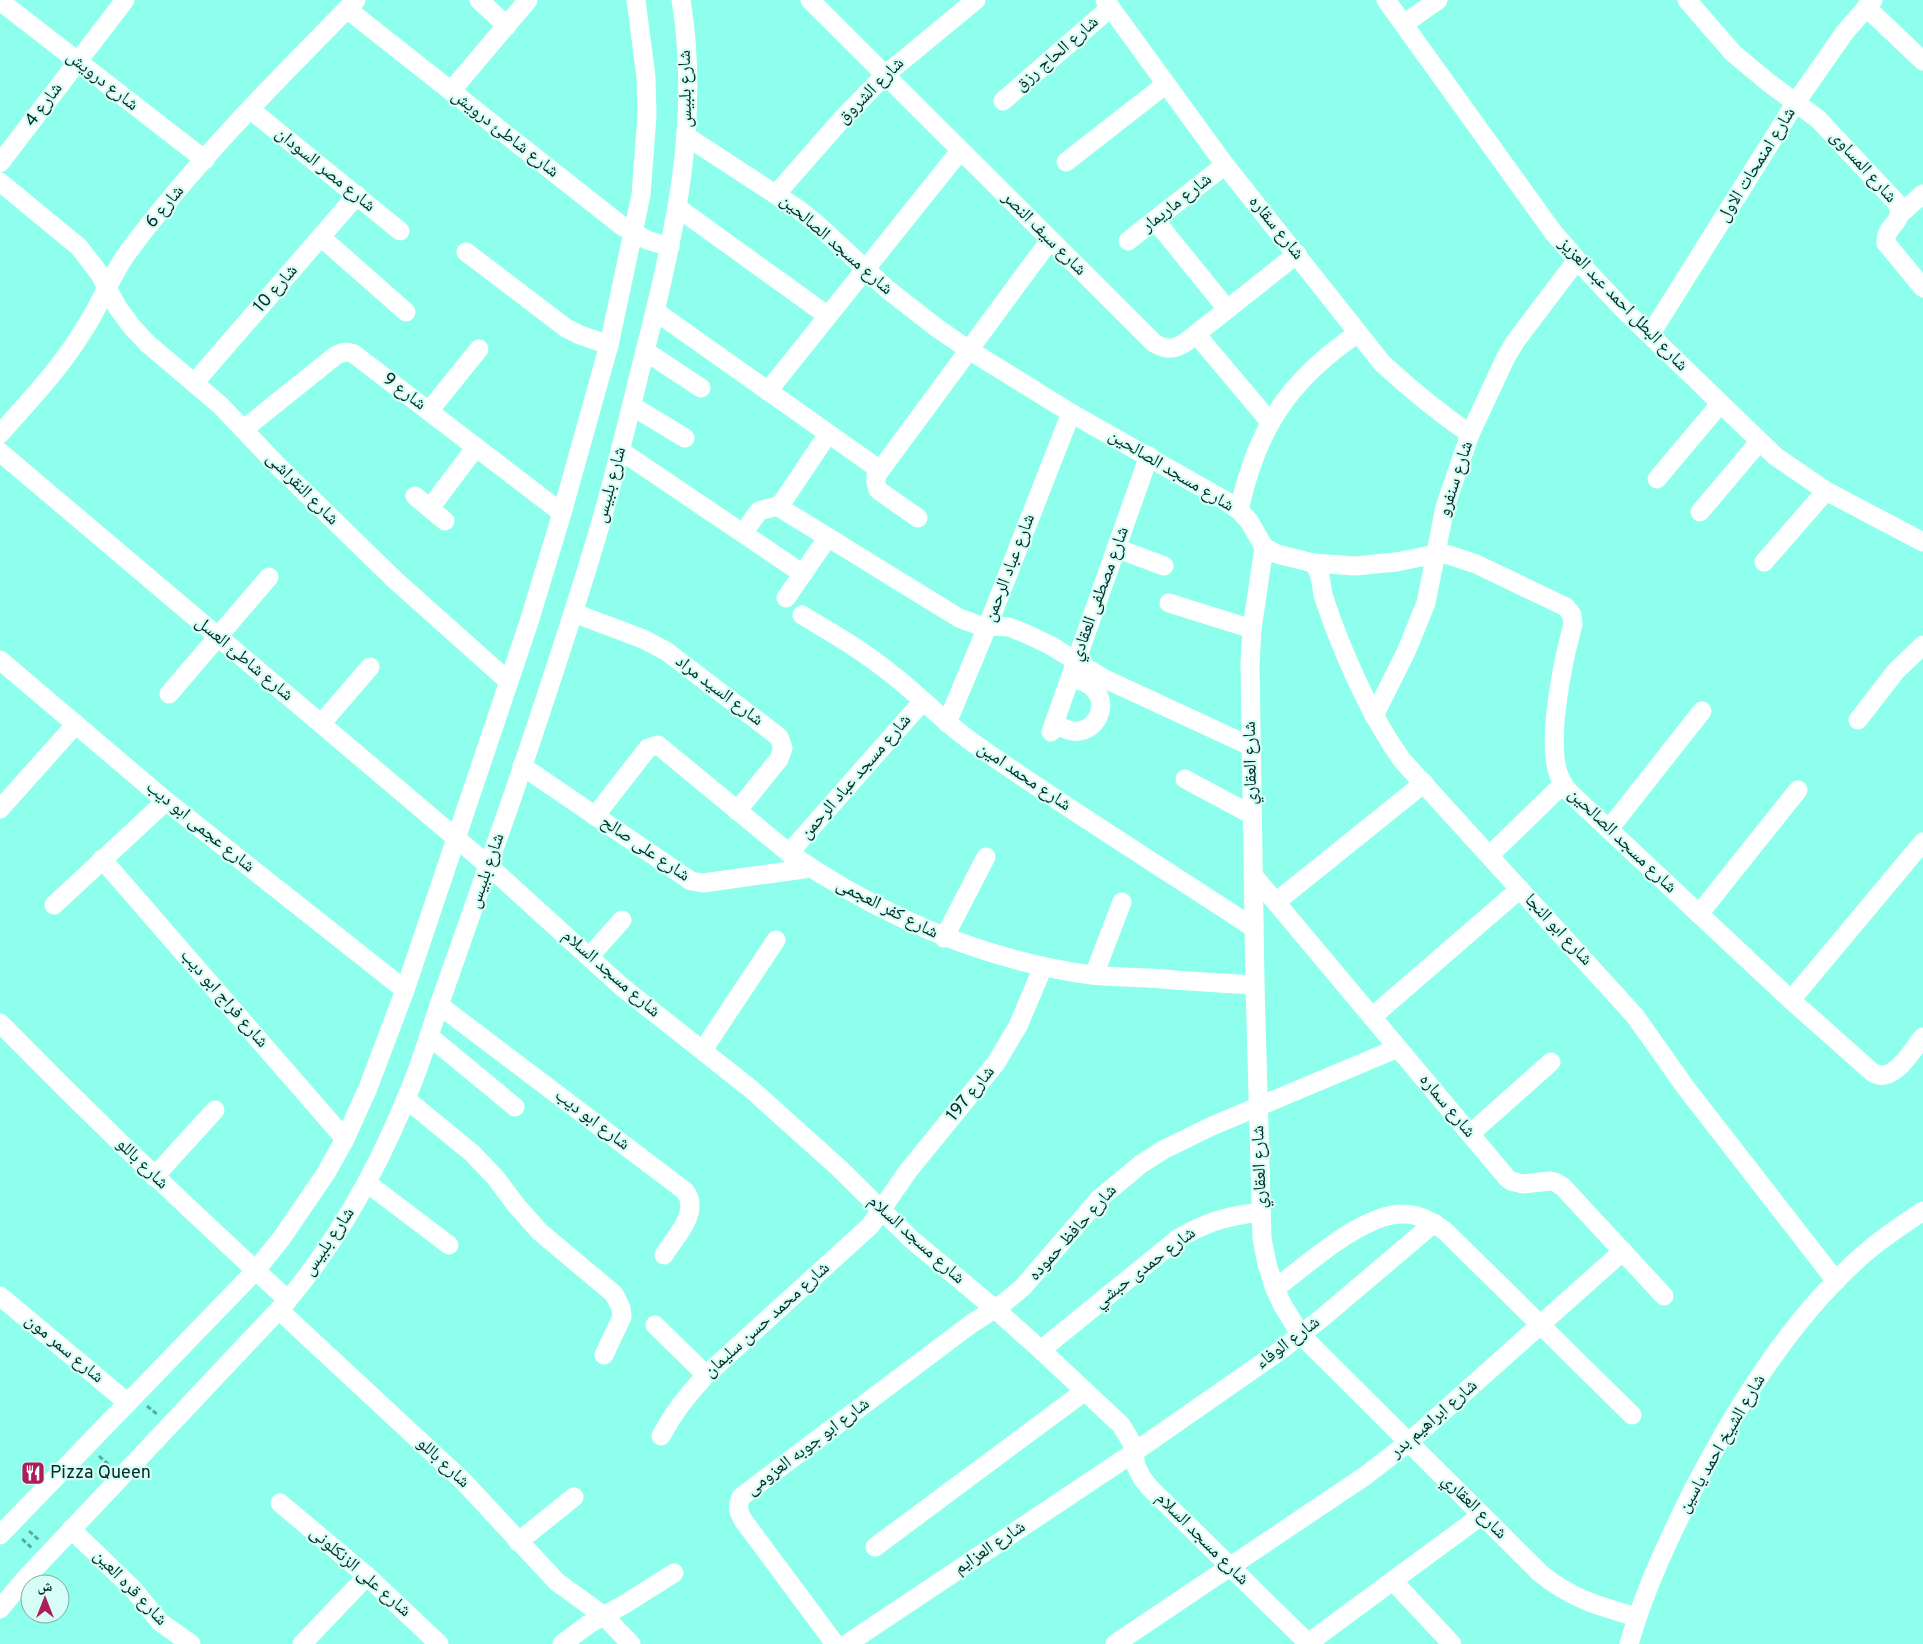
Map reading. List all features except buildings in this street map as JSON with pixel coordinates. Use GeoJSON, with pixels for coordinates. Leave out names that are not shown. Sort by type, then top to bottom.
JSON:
{"type":"FeatureCollection","features":[{"type":"Feature","properties":{"kind":"street","name":"شارع 4"},"geometry":{"type":"LineString","coordinates":[[0,163],[125,0]]}},
{"type":"Feature","properties":{"kind":"street"},"geometry":{"type":"LineString","coordinates":[[479,0],[507,26]]}},
{"type":"Feature","properties":{"kind":"street"},"geometry":{"type":"LineString","coordinates":[[451,91],[528,0]]}},
{"type":"Feature","properties":{"kind":"street"},"geometry":{"type":"LineString","coordinates":[[6,1525],[87,1446],[256,1270],[304,1207],[345,1138],[368,1088],[405,990],[508,681],[562,513],[609,345],[641,195],[647,116],[646,76],[636,0]]}},
{"type":"Feature","properties":{"kind":"street","name":"شارع بلبيس"},"geometry":{"type":"LineString","coordinates":[[0,1609],[71,1529],[284,1305],[330,1246],[367,1182],[406,1099],[489,866],[574,613],[621,451],[678,208],[686,136],[687,64],[681,0]]}},
{"type":"Feature","properties":{"kind":"street","name":"شارع سيف النصر"},"geometry":{"type":"LineString","coordinates":[[810,0],[1154,343],[1161,347],[1170,349],[1178,347],[1297,254]]}},
{"type":"Feature","properties":{"kind":"street","name":"شارع البطل احمد عبد العزيز"},"geometry":{"type":"LineString","coordinates":[[1386,0],[1530,202],[1577,260],[1650,335],[1759,442],[1791,468],[1826,491],[1923,542]]}},
{"type":"Feature","properties":{"kind":"street"},"geometry":{"type":"LineString","coordinates":[[1404,24],[1438,0]]}},
{"type":"Feature","properties":{"kind":"street","name":"شارع المساوى"},"geometry":{"type":"LineString","coordinates":[[1687,0],[1733,53],[1769,83],[1818,119],[1896,202],[1900,214],[1898,220],[1887,232],[1886,243],[1923,288]]}},
{"type":"Feature","properties":{"kind":"street","name":"شارع درويش"},"geometry":{"type":"LineString","coordinates":[[0,1],[205,160]]}},
{"type":"Feature","properties":{"kind":"street","name":"شارع الشروق"},"geometry":{"type":"LineString","coordinates":[[777,193],[842,119],[885,75],[973,1]]}},
{"type":"Feature","properties":{"kind":"street","name":"شارع شاطئ درويش"},"geometry":{"type":"LineString","coordinates":[[352,4],[451,91],[634,234],[670,247]]}},
{"type":"Feature","properties":{"kind":"street","name":"شارع 6"},"geometry":{"type":"LineString","coordinates":[[0,434],[62,364],[84,331],[126,254],[140,236],[250,109],[352,4]]}},
{"type":"Feature","properties":{"kind":"street","name":"شارع سقاره"},"geometry":{"type":"LineString","coordinates":[[1108,4],[1225,165],[1382,363],[1439,413],[1470,434]]}},
{"type":"Feature","properties":{"kind":"street","name":"شارع الحاج رزق"},"geometry":{"type":"LineString","coordinates":[[1003,101],[1108,4]]}},
{"type":"Feature","properties":{"kind":"street"},"geometry":{"type":"LineString","coordinates":[[1869,4],[1923,61]]}},
{"type":"Feature","properties":{"kind":"street","name":"شارع امنمحات الاول"},"geometry":{"type":"LineString","coordinates":[[1650,335],[1796,102],[1845,32],[1869,4]]}},
{"type":"Feature","properties":{"kind":"street"},"geometry":{"type":"LineString","coordinates":[[1066,162],[1166,84]]}},
{"type":"Feature","properties":{"kind":"street","name":"شارع مصر السودان"},"geometry":{"type":"LineString","coordinates":[[250,109],[400,231]]}},
{"type":"Feature","properties":{"kind":"street","name":"شارع مسجد الصالحين"},"geometry":{"type":"LineString","coordinates":[[686,136],[777,193],[819,226],[864,269],[912,310],[969,350],[1071,413],[1224,500],[1249,521],[1264,547],[1277,554],[1313,563],[1334,565],[1376,565],[1436,554],[1449,555],[1476,564],[1566,607],[1572,615],[1573,624],[1563,670],[1556,726],[1555,758],[1557,772],[1570,793],[1791,1000],[1872,1072],[1881,1077],[1895,1071],[1923,1037]]}},
{"type":"Feature","properties":{"kind":"street"},"geometry":{"type":"LineString","coordinates":[[768,391],[960,151]]}},
{"type":"Feature","properties":{"kind":"street","name":"شارع ماريمار"},"geometry":{"type":"LineString","coordinates":[[1128,241],[1225,165]]}},
{"type":"Feature","properties":{"kind":"street","name":"شارع النقراشى"},"geometry":{"type":"LineString","coordinates":[[0,182],[79,247],[90,259],[118,308],[148,344],[195,382],[395,580],[508,681]]}},
{"type":"Feature","properties":{"kind":"street"},"geometry":{"type":"LineString","coordinates":[[1900,214],[1923,194]]}},
{"type":"Feature","properties":{"kind":"street","name":"شارع 10"},"geometry":{"type":"LineString","coordinates":[[195,382],[357,196]]}},
{"type":"Feature","properties":{"kind":"street"},"geometry":{"type":"LineString","coordinates":[[678,208],[828,316]]}},
{"type":"Feature","properties":{"kind":"street"},"geometry":{"type":"LineString","coordinates":[[1155,220],[1227,309]]}},
{"type":"Feature","properties":{"kind":"street"},"geometry":{"type":"LineString","coordinates":[[321,237],[406,312]]}},
{"type":"Feature","properties":{"kind":"street"},"geometry":{"type":"LineString","coordinates":[[918,518],[878,490],[876,476],[1050,240]]}},
{"type":"Feature","properties":{"kind":"street"},"geometry":{"type":"LineString","coordinates":[[466,252],[566,328],[609,345]]}},
{"type":"Feature","properties":{"kind":"street","name":"شارع سنفرو"},"geometry":{"type":"LineString","coordinates":[[1374,716],[1420,620],[1426,603],[1450,492],[1470,434],[1515,342],[1577,260]]}},
{"type":"Feature","properties":{"kind":"street"},"geometry":{"type":"LineString","coordinates":[[655,311],[880,470]]}},
{"type":"Feature","properties":{"kind":"street"},"geometry":{"type":"LineString","coordinates":[[1238,510],[1245,480],[1253,458],[1270,422],[1308,372],[1332,351],[1358,333]]}},
{"type":"Feature","properties":{"kind":"street"},"geometry":{"type":"LineString","coordinates":[[1196,334],[1270,422]]}},
{"type":"Feature","properties":{"kind":"street"},"geometry":{"type":"LineString","coordinates":[[429,411],[479,349]]}},
{"type":"Feature","properties":{"kind":"street","name":"شارع 9"},"geometry":{"type":"LineString","coordinates":[[244,429],[341,352],[354,354],[562,513]]}},
{"type":"Feature","properties":{"kind":"street"},"geometry":{"type":"LineString","coordinates":[[645,352],[701,388]]}},
{"type":"Feature","properties":{"kind":"street"},"geometry":{"type":"LineString","coordinates":[[1657,479],[1720,404]]}},
{"type":"Feature","properties":{"kind":"street"},"geometry":{"type":"LineString","coordinates":[[632,406],[685,438]]}},
{"type":"Feature","properties":{"kind":"street","name":"شارع عباد الرحمن"},"geometry":{"type":"LineString","coordinates":[[947,723],[988,625],[1071,413]]}},
{"type":"Feature","properties":{"kind":"street"},"geometry":{"type":"LineString","coordinates":[[743,533],[759,511],[778,506],[784,500],[828,434]]}},
{"type":"Feature","properties":{"kind":"street"},"geometry":{"type":"LineString","coordinates":[[1700,512],[1759,442]]}},
{"type":"Feature","properties":{"kind":"street"},"geometry":{"type":"LineString","coordinates":[[430,508],[476,447]]}},
{"type":"Feature","properties":{"kind":"street"},"geometry":{"type":"LineString","coordinates":[[621,451],[803,574]]}},
{"type":"Feature","properties":{"kind":"street","name":"شارع شاطئ العسل"},"geometry":{"type":"LineString","coordinates":[[0,452],[489,866]]}},
{"type":"Feature","properties":{"kind":"street","name":"شارع مصطفى العقادي"},"geometry":{"type":"LineString","coordinates":[[1073,670],[1100,697],[1100,715],[1088,728],[1080,731],[1052,728],[1149,456]]}},
{"type":"Feature","properties":{"kind":"street"},"geometry":{"type":"LineString","coordinates":[[1764,562],[1826,491]]}},
{"type":"Feature","properties":{"kind":"street"},"geometry":{"type":"LineString","coordinates":[[415,496],[445,521]]}},
{"type":"Feature","properties":{"kind":"street"},"geometry":{"type":"LineString","coordinates":[[778,506],[959,618],[970,623],[1015,629],[1050,645],[1073,670],[1103,678],[1250,746]]}},
{"type":"Feature","properties":{"kind":"street"},"geometry":{"type":"LineString","coordinates":[[786,598],[828,537]]}},
{"type":"Feature","properties":{"kind":"street","name":"شارع العقاري"},"geometry":{"type":"LineString","coordinates":[[1264,547],[1252,629],[1250,746],[1261,1212],[1267,1264],[1275,1288],[1283,1306],[1302,1335],[1540,1573],[1554,1585],[1586,1602],[1637,1617]]}},
{"type":"Feature","properties":{"kind":"street"},"geometry":{"type":"LineString","coordinates":[[1116,548],[1164,566]]}},
{"type":"Feature","properties":{"kind":"street","name":"شارع ابو النجا"},"geometry":{"type":"LineString","coordinates":[[1313,563],[1319,571],[1325,600],[1338,636],[1374,716],[1402,760],[1635,1016],[1686,1088],[1836,1281]]}},
{"type":"Feature","properties":{"kind":"street"},"geometry":{"type":"LineString","coordinates":[[169,694],[269,577]]}},
{"type":"Feature","properties":{"kind":"street"},"geometry":{"type":"LineString","coordinates":[[1169,604],[1252,629]]}},
{"type":"Feature","properties":{"kind":"street","name":"شارع السيد مراد"},"geometry":{"type":"LineString","coordinates":[[574,613],[642,639],[666,651],[778,737],[783,748],[779,759],[736,811]]}},
{"type":"Feature","properties":{"kind":"street","name":"شارع محمد امين"},"geometry":{"type":"LineString","coordinates":[[802,615],[862,652],[893,675],[947,723],[993,757],[1254,928]]}},
{"type":"Feature","properties":{"kind":"street"},"geometry":{"type":"LineString","coordinates":[[1858,720],[1896,671],[1923,645]]}},
{"type":"Feature","properties":{"kind":"street","name":"شارع عجمى ابو ديب"},"geometry":{"type":"LineString","coordinates":[[0,660],[166,801],[405,990]]}},
{"type":"Feature","properties":{"kind":"street"},"geometry":{"type":"LineString","coordinates":[[321,724],[370,667]]}},
{"type":"Feature","properties":{"kind":"street","name":"شارع مسجد عباد الرحمن"},"geometry":{"type":"LineString","coordinates":[[789,853],[922,701]]}},
{"type":"Feature","properties":{"kind":"street"},"geometry":{"type":"LineString","coordinates":[[1609,829],[1702,711]]}},
{"type":"Feature","properties":{"kind":"street"},"geometry":{"type":"LineString","coordinates":[[0,809],[76,724]]}},
{"type":"Feature","properties":{"kind":"street","name":"شارع كفر العجمى"},"geometry":{"type":"LineString","coordinates":[[595,816],[648,748],[654,745],[661,746],[736,811],[811,868],[887,912],[944,938],[976,950],[1043,967],[1094,975],[1255,985]]}},
{"type":"Feature","properties":{"kind":"street","name":"شارع على صالح"},"geometry":{"type":"LineString","coordinates":[[522,766],[691,881],[697,883],[811,868]]}},
{"type":"Feature","properties":{"kind":"street"},"geometry":{"type":"LineString","coordinates":[[1185,779],[1252,815]]}},
{"type":"Feature","properties":{"kind":"street"},"geometry":{"type":"LineString","coordinates":[[1276,902],[1424,783]]}},
{"type":"Feature","properties":{"kind":"street"},"geometry":{"type":"LineString","coordinates":[[1490,855],[1563,784]]}},
{"type":"Feature","properties":{"kind":"street"},"geometry":{"type":"LineString","coordinates":[[1699,914],[1798,790]]}},
{"type":"Feature","properties":{"kind":"street"},"geometry":{"type":"LineString","coordinates":[[54,905],[166,801]]}},
{"type":"Feature","properties":{"kind":"street"},"geometry":{"type":"LineString","coordinates":[[1791,1000],[1923,842]]}},
{"type":"Feature","properties":{"kind":"street"},"geometry":{"type":"LineString","coordinates":[[944,938],[986,857]]}},
{"type":"Feature","properties":{"kind":"street","name":"شارع فراج ابو ديب"},"geometry":{"type":"LineString","coordinates":[[102,859],[345,1138]]}},
{"type":"Feature","properties":{"kind":"street","name":"شارع مسجد السلام"},"geometry":{"type":"LineString","coordinates":[[489,866],[636,999],[745,1084],[839,1168],[926,1253],[995,1309],[1122,1425],[1132,1443],[1133,1453],[1142,1478],[1150,1488],[1308,1644]]}},
{"type":"Feature","properties":{"kind":"street","name":"شارع سماره"},"geometry":{"type":"LineString","coordinates":[[1253,875],[1511,1181],[1523,1184],[1550,1181],[1563,1187],[1664,1296]]}},
{"type":"Feature","properties":{"kind":"street"},"geometry":{"type":"LineString","coordinates":[[1372,1017],[1520,889]]}},
{"type":"Feature","properties":{"kind":"street"},"geometry":{"type":"LineString","coordinates":[[1094,975],[1122,902]]}},
{"type":"Feature","properties":{"kind":"street"},"geometry":{"type":"LineString","coordinates":[[589,957],[622,920]]}},
{"type":"Feature","properties":{"kind":"street"},"geometry":{"type":"LineString","coordinates":[[703,1050],[776,940]]}},
{"type":"Feature","properties":{"kind":"street","name":"شارع 197"},"geometry":{"type":"LineString","coordinates":[[882,1211],[908,1171],[996,1063],[1018,1026],[1043,967]]}},
{"type":"Feature","properties":{"kind":"street","name":"شارع ابو ديب"},"geometry":{"type":"LineString","coordinates":[[440,1004],[685,1191],[691,1203],[691,1210],[664,1255]]}},
{"type":"Feature","properties":{"kind":"street","name":"شارع باللو"},"geometry":{"type":"LineString","coordinates":[[0,1023],[154,1177],[256,1270],[284,1305],[463,1481],[557,1582],[604,1616],[631,1644]]}},
{"type":"Feature","properties":{"kind":"street"},"geometry":{"type":"LineString","coordinates":[[429,1036],[515,1107]]}},
{"type":"Feature","properties":{"kind":"street","name":"شارع حافظ حموده"},"geometry":{"type":"LineString","coordinates":[[995,1309],[1023,1287],[1100,1199],[1141,1164],[1188,1137],[1398,1048]]}},
{"type":"Feature","properties":{"kind":"street"},"geometry":{"type":"LineString","coordinates":[[1470,1134],[1551,1062]]}},
{"type":"Feature","properties":{"kind":"street"},"geometry":{"type":"LineString","coordinates":[[406,1099],[472,1153],[495,1177],[540,1232],[614,1294],[618,1300],[622,1316],[604,1355]]}},
{"type":"Feature","properties":{"kind":"street"},"geometry":{"type":"LineString","coordinates":[[154,1177],[215,1110]]}},
{"type":"Feature","properties":{"kind":"street"},"geometry":{"type":"LineString","coordinates":[[367,1182],[448,1245]]}},
{"type":"Feature","properties":{"kind":"street","name":"شارع محمد حسن سليمان"},"geometry":{"type":"LineString","coordinates":[[661,1436],[677,1408],[706,1375],[857,1240],[882,1211]]}},
{"type":"Feature","properties":{"kind":"street","name":"شارع الشيخ احمد ياسين"},"geometry":{"type":"LineString","coordinates":[[1629,1644],[1637,1617],[1662,1554],[1704,1469],[1732,1419],[1764,1370],[1798,1325],[1836,1281],[1870,1248],[1923,1211]]}},
{"type":"Feature","properties":{"kind":"street","name":"شارع حمدى حبشي"},"geometry":{"type":"LineString","coordinates":[[1041,1350],[1179,1238],[1204,1224],[1232,1215],[1261,1212]]}},
{"type":"Feature","properties":{"kind":"street"},"geometry":{"type":"LineString","coordinates":[[1275,1288],[1347,1235],[1366,1224],[1383,1216],[1403,1214],[1422,1217],[1446,1231],[1632,1415]]}},
{"type":"Feature","properties":{"kind":"street","name":"شارع الوفاء"},"geometry":{"type":"LineString","coordinates":[[1133,1453],[1302,1335],[1434,1223]]}},
{"type":"Feature","properties":{"kind":"street","name":"شارع ابراهيم بدر"},"geometry":{"type":"LineString","coordinates":[[1115,1644],[1365,1476],[1409,1442],[1623,1251]]}},
{"type":"Feature","properties":{"kind":"street","name":"شارع سمر مون"},"geometry":{"type":"LineString","coordinates":[[0,1296],[132,1399]]}},
{"type":"Feature","properties":{"kind":"street","name":"شارع ابو جوبه العزومى"},"geometry":{"type":"LineString","coordinates":[[835,1644],[742,1520],[738,1512],[741,1498],[971,1324],[995,1309]]}},
{"type":"Feature","properties":{"kind":"street"},"geometry":{"type":"LineString","coordinates":[[656,1325],[706,1375]]}},
{"type":"Feature","properties":{"kind":"street"},"geometry":{"type":"LineString","coordinates":[[875,1548],[1085,1391]]}},
{"type":"Feature","properties":{"kind":"street","name":"شارع العزايم"},"geometry":{"type":"LineString","coordinates":[[847,1644],[1133,1453]]}},
{"type":"Feature","properties":{"kind":"street"},"geometry":{"type":"LineString","coordinates":[[518,1542],[574,1497]]}},
{"type":"Feature","properties":{"kind":"street","name":"شارع على الزنكلونى"},"geometry":{"type":"LineString","coordinates":[[280,1503],[368,1576],[439,1644]]}},
{"type":"Feature","properties":{"kind":"street"},"geometry":{"type":"LineString","coordinates":[[1308,1644],[1482,1515]]}},
{"type":"Feature","properties":{"kind":"street","name":"شارع قره العين"},"geometry":{"type":"LineString","coordinates":[[71,1529],[138,1594],[160,1622],[191,1644]]}},
{"type":"Feature","properties":{"kind":"street"},"geometry":{"type":"LineString","coordinates":[[562,1644],[576,1633],[674,1573]]}},
{"type":"Feature","properties":{"kind":"street"},"geometry":{"type":"LineString","coordinates":[[302,1644],[368,1576]]}},
{"type":"Feature","properties":{"kind":"street"},"geometry":{"type":"LineString","coordinates":[[1393,1581],[1452,1644]]}},
{"type":"Feature","properties":{"kind":"path"},"geometry":{"type":"LineString","coordinates":[[132,1399],[170,1425]]}},
{"type":"Feature","properties":{"kind":"path"},"geometry":{"type":"LineString","coordinates":[[87,1446],[122,1476]]}},
{"type":"Feature","properties":{"kind":"path"},"geometry":{"type":"LineString","coordinates":[[6,1525],[48,1554]]}},
{"type":"Feature","properties":{"kind":"path"},"geometry":{"type":"LineString","coordinates":[[6,1525],[48,1554]]}},
{"type":"Feature","properties":{"kind":"place","name":"Pizza Queen"},"geometry":{"type":"Point","coordinates":[33,1473]}}]}
